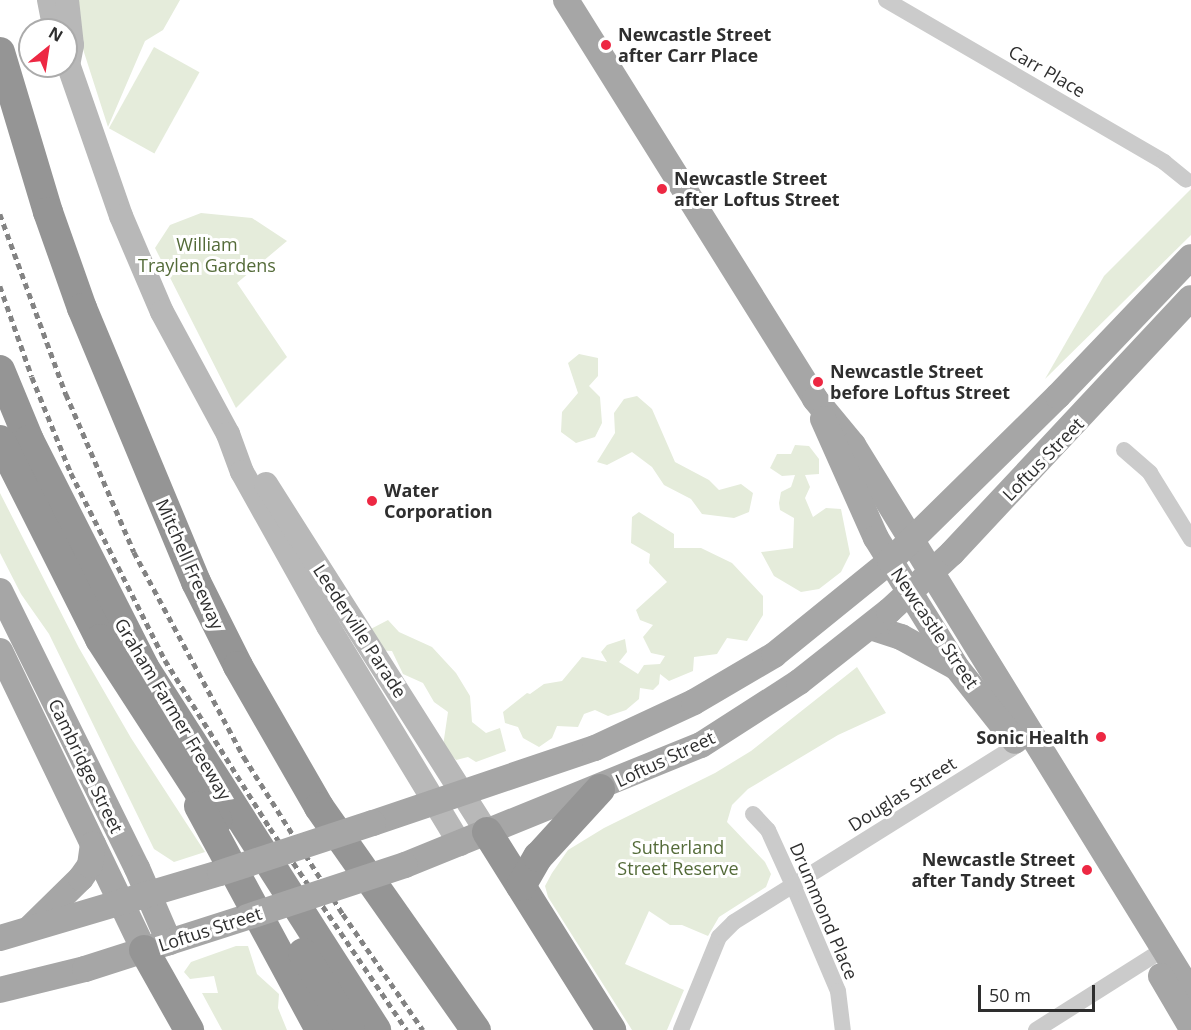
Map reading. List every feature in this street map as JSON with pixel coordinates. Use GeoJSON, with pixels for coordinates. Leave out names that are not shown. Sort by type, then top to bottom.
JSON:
{"type":"FeatureCollection","features":[{"type":"Feature","properties":{"kind":"highway","name":"Mitchell Freeway"},"geometry":{"type":"LineString","coordinates":[[0,52],[48,212],[82,308],[196,582],[243,676],[319,807],[476,1030]]}},
{"type":"Feature","properties":{"kind":"highway","name":"Graham Farmer Freeway"},"geometry":{"type":"LineString","coordinates":[[0,370],[29,440],[144,668],[376,1030]]}},
{"type":"Feature","properties":{"kind":"highway"},"geometry":{"type":"LineString","coordinates":[[0,440],[100,639],[175,760],[243,859],[350,1030]]}},
{"type":"Feature","properties":{"kind":"highway"},"geometry":{"type":"LineString","coordinates":[[175,760],[320,1030]]}},
{"type":"Feature","properties":{"kind":"highway"},"geometry":{"type":"LineString","coordinates":[[521,886],[538,857],[600,789]]}},
{"type":"Feature","properties":{"kind":"highway"},"geometry":{"type":"LineString","coordinates":[[487,832],[611,1030]]}},
{"type":"Feature","properties":{"kind":"highway"},"geometry":{"type":"LineString","coordinates":[[157,946],[189,1030]]}},
{"type":"Feature","properties":{"kind":"highway"},"geometry":{"type":"LineString","coordinates":[[418,949],[492,1030]]}},
{"type":"Feature","properties":{"kind":"main road"},"geometry":{"type":"LineString","coordinates":[[49,0],[53,18]]}},
{"type":"Feature","properties":{"kind":"main road","name":"Leederville Parade"},"geometry":{"type":"LineString","coordinates":[[67,0],[69,18]]}},
{"type":"Feature","properties":{"kind":"main road","name":"Newcastle Street"},"geometry":{"type":"LineString","coordinates":[[566,0],[816,399],[853,445],[912,540],[1024,741],[1157,954],[1191,1027]]}},
{"type":"Feature","properties":{"kind":"main road","name":"Leederville Parade"},"geometry":{"type":"LineString","coordinates":[[74,78],[102,170],[162,312],[228,434],[242,472],[317,605],[460,844]]}},
{"type":"Feature","properties":{"kind":"main road","name":"Loftus Street"},"geometry":{"type":"LineString","coordinates":[[0,938],[149,897],[595,748],[694,702],[774,655],[890,561],[1058,396],[1191,257]]}},
{"type":"Feature","properties":{"kind":"main road","name":"Loftus Street"},"geometry":{"type":"LineString","coordinates":[[0,990],[157,946],[416,861],[600,789],[701,745],[800,682],[870,627],[932,573],[1110,388],[1191,298]]}},
{"type":"Feature","properties":{"kind":"main road","name":"Newcastle Street"},"geometry":{"type":"LineString","coordinates":[[816,399],[861,510],[890,561],[957,668],[1024,741]]}},
{"type":"Feature","properties":{"kind":"main road","name":"Leederville Parade"},"geometry":{"type":"LineString","coordinates":[[228,434],[255,467],[487,832]]}},
{"type":"Feature","properties":{"kind":"main road","name":"Cambridge Street"},"geometry":{"type":"LineString","coordinates":[[0,591],[149,897],[157,946]]}},
{"type":"Feature","properties":{"kind":"main road"},"geometry":{"type":"LineString","coordinates":[[870,627],[901,637],[957,668]]}},
{"type":"Feature","properties":{"kind":"main road","name":"Cambridge Street"},"geometry":{"type":"LineString","coordinates":[[0,651],[121,905],[157,946]]}},
{"type":"Feature","properties":{"kind":"main road"},"geometry":{"type":"LineString","coordinates":[[29,929],[81,878],[90,865],[93,844]]}},
{"type":"Feature","properties":{"kind":"main road","name":"Newcastle Street"},"geometry":{"type":"LineString","coordinates":[[1157,954],[1191,993]]}},
{"type":"Feature","properties":{"kind":"street","name":"Carr Place"},"geometry":{"type":"LineString","coordinates":[[886,0],[1164,162],[1186,180]]}},
{"type":"Feature","properties":{"kind":"street"},"geometry":{"type":"LineString","coordinates":[[1124,450],[1150,473],[1191,539]]}},
{"type":"Feature","properties":{"kind":"street","name":"Douglas Street"},"geometry":{"type":"LineString","coordinates":[[681,1030],[719,937],[745,914],[1024,741]]}},
{"type":"Feature","properties":{"kind":"street","name":"Drummond Place"},"geometry":{"type":"LineString","coordinates":[[753,814],[768,830],[838,992],[843,1030]]}},
{"type":"Feature","properties":{"kind":"street"},"geometry":{"type":"LineString","coordinates":[[1036,1030],[1157,954]]}},
{"type":"Feature","properties":{"kind":"green space"},"geometry":{"type":"Polygon","coordinates":[[[77,0],[180,0],[163,30],[145,41],[108,127],[81,43],[77,0]]]}},
{"type":"Feature","properties":{"kind":"green space"},"geometry":{"type":"Polygon","coordinates":[[[154,47],[199,72],[154,154],[109,128],[154,47]]]}},
{"type":"Feature","properties":{"kind":"green space"},"geometry":{"type":"Polygon","coordinates":[[[1191,189],[1191,235],[1045,379],[1104,276],[1191,189]]]}},
{"type":"Feature","properties":{"kind":"green space","name":"William Traylen Gardens"},"geometry":{"type":"Polygon","coordinates":[[[201,213],[252,218],[287,241],[237,283],[287,357],[236,408],[155,248],[170,225],[201,213]]]}},
{"type":"Feature","properties":{"kind":"green space"},"geometry":{"type":"Polygon","coordinates":[[[579,354],[598,358],[598,376],[589,386],[600,397],[602,423],[595,437],[576,443],[561,432],[562,412],[578,393],[568,363],[579,354]]]}},
{"type":"Feature","properties":{"kind":"green space"},"geometry":{"type":"Polygon","coordinates":[[[637,396],[652,409],[675,462],[709,480],[719,490],[741,484],[753,493],[749,512],[734,518],[702,514],[691,499],[664,485],[652,467],[632,452],[607,465],[597,462],[615,433],[614,413],[624,399],[637,396]]]}},
{"type":"Feature","properties":{"kind":"green space"},"geometry":{"type":"Polygon","coordinates":[[[795,445],[809,446],[819,459],[819,474],[805,475],[810,487],[805,498],[813,517],[826,508],[841,509],[850,554],[841,572],[819,589],[801,592],[774,576],[761,552],[793,548],[794,518],[780,510],[779,503],[781,492],[791,487],[795,475],[782,476],[770,468],[777,454],[791,454],[795,445]]]}},
{"type":"Feature","properties":{"kind":"green space"},"geometry":{"type":"Polygon","coordinates":[[[0,493],[79,648],[131,738],[205,852],[174,862],[154,849],[49,634],[21,594],[0,553],[0,493]]]}},
{"type":"Feature","properties":{"kind":"green space"},"geometry":{"type":"Polygon","coordinates":[[[639,512],[674,534],[674,548],[701,548],[732,563],[763,596],[763,615],[747,641],[727,638],[717,654],[694,657],[693,671],[669,681],[660,674],[659,684],[653,690],[640,688],[639,699],[626,710],[608,716],[595,710],[584,714],[578,727],[557,726],[552,738],[539,747],[523,738],[518,727],[505,723],[503,712],[527,693],[530,694],[544,684],[562,681],[582,657],[607,662],[601,652],[607,645],[625,639],[627,652],[619,662],[638,674],[644,665],[660,664],[665,656],[651,653],[643,637],[653,625],[640,620],[636,610],[667,582],[649,563],[650,554],[631,543],[632,517],[639,512]]]}},
{"type":"Feature","properties":{"kind":"green space"},"geometry":{"type":"Polygon","coordinates":[[[388,620],[399,632],[432,647],[456,673],[470,696],[472,722],[486,733],[500,728],[506,751],[476,762],[468,757],[456,760],[443,746],[448,712],[434,702],[423,683],[403,674],[392,651],[370,650],[365,632],[388,620]]]}},
{"type":"Feature","properties":{"kind":"green space","name":"Sutherland Street Reserve"},"geometry":{"type":"Polygon","coordinates":[[[857,667],[886,713],[838,735],[748,789],[732,805],[727,822],[765,862],[771,874],[766,887],[719,917],[708,936],[682,925],[670,925],[649,911],[625,964],[684,990],[667,1030],[632,1030],[548,897],[545,886],[552,873],[568,850],[604,828],[715,773],[751,751],[857,667]]]}},
{"type":"Feature","properties":{"kind":"green space"},"geometry":{"type":"Polygon","coordinates":[[[236,946],[248,946],[257,974],[279,994],[278,1008],[287,1030],[222,1030],[202,993],[218,993],[214,976],[190,979],[184,972],[191,962],[236,946]]]}},
{"type":"Feature","properties":{"kind":"railway"},"geometry":{"type":"LineString","coordinates":[[0,214],[66,394],[134,552],[244,757],[343,914],[423,1030]]}},
{"type":"Feature","properties":{"kind":"railway"},"geometry":{"type":"LineString","coordinates":[[0,286],[32,377],[71,473],[165,660],[270,828],[407,1030]]}},
{"type":"Feature","properties":{"kind":"place","name":"Newcastle Street after Carr Place"},"geometry":{"type":"Point","coordinates":[606,45]}},
{"type":"Feature","properties":{"kind":"place","name":"Newcastle Street after Loftus Street"},"geometry":{"type":"Point","coordinates":[662,189]}},
{"type":"Feature","properties":{"kind":"place","name":"Newcastle Street before Loftus Street"},"geometry":{"type":"Point","coordinates":[818,382]}},
{"type":"Feature","properties":{"kind":"place","name":"Water Corporation"},"geometry":{"type":"Point","coordinates":[372,501]}},
{"type":"Feature","properties":{"kind":"place","name":"Sonic Health"},"geometry":{"type":"Point","coordinates":[1101,737]}},
{"type":"Feature","properties":{"kind":"place","name":"Newcastle Street after Tandy Street"},"geometry":{"type":"Point","coordinates":[1087,870]}}]}
